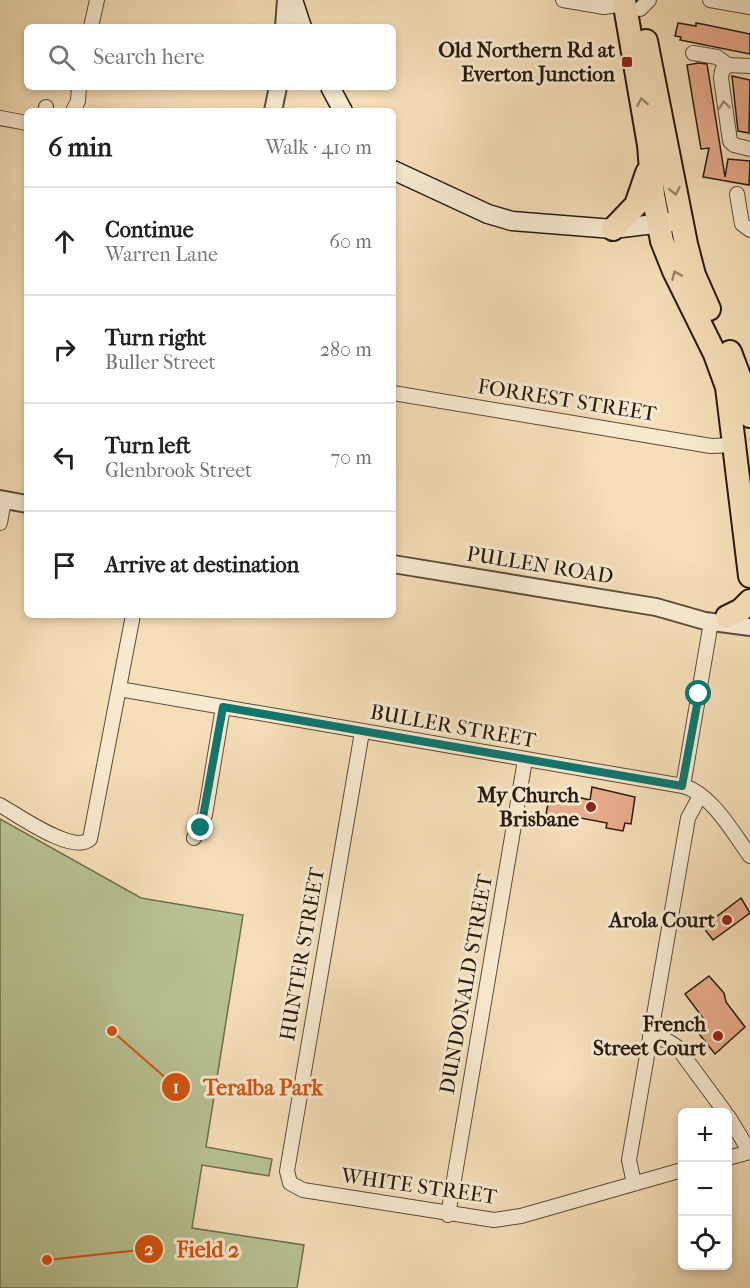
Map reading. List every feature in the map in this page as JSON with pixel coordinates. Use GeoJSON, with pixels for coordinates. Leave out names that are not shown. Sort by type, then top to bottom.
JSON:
{"type":"FeatureCollection","features":[{"type":"Feature","properties":{"kind":"highway"},"geometry":{"type":"LineString","coordinates":[[635,3],[658,224],[674,271],[720,366],[744,404]]}},
{"type":"Feature","properties":{"kind":"highway"},"geometry":{"type":"LineString","coordinates":[[635,3],[694,275],[731,354],[744,404],[734,445],[750,576]]}},
{"type":"Feature","properties":{"kind":"highway"},"geometry":{"type":"LineString","coordinates":[[613,230],[639,201],[651,160]]}},
{"type":"Feature","properties":{"kind":"highway"},"geometry":{"type":"LineString","coordinates":[[719,619],[741,610],[750,601]]}},
{"type":"Feature","properties":{"kind":"main road"},"geometry":{"type":"LineString","coordinates":[[293,0],[301,24]]}},
{"type":"Feature","properties":{"kind":"main road"},"geometry":{"type":"LineString","coordinates":[[332,90],[341,108]]}},
{"type":"Feature","properties":{"kind":"main road"},"geometry":{"type":"LineString","coordinates":[[396,171],[488,214],[533,224],[613,230],[681,219]]}},
{"type":"Feature","properties":{"kind":"street"},"geometry":{"type":"LineString","coordinates":[[92,24],[97,0]]}},
{"type":"Feature","properties":{"kind":"street"},"geometry":{"type":"LineString","coordinates":[[284,24],[286,0]]}},
{"type":"Feature","properties":{"kind":"street"},"geometry":{"type":"LineString","coordinates":[[563,0],[604,7],[635,3]]}},
{"type":"Feature","properties":{"kind":"street"},"geometry":{"type":"LineString","coordinates":[[710,0],[750,7]]}},
{"type":"Feature","properties":{"kind":"street"},"geometry":{"type":"LineString","coordinates":[[693,53],[711,55],[728,65],[750,66]]}},
{"type":"Feature","properties":{"kind":"street"},"geometry":{"type":"LineString","coordinates":[[728,65],[722,71],[721,78],[728,134],[726,147],[750,149]]}},
{"type":"Feature","properties":{"kind":"street"},"geometry":{"type":"LineString","coordinates":[[74,108],[79,90]]}},
{"type":"Feature","properties":{"kind":"street"},"geometry":{"type":"LineString","coordinates":[[274,108],[277,90]]}},
{"type":"Feature","properties":{"kind":"street"},"geometry":{"type":"LineString","coordinates":[[0,118],[24,122]]}},
{"type":"Feature","properties":{"kind":"street"},"geometry":{"type":"LineString","coordinates":[[737,194],[742,224],[750,230]]}},
{"type":"Feature","properties":{"kind":"street","name":"FORREST STREET"},"geometry":{"type":"LineString","coordinates":[[396,394],[711,446],[734,445]]}},
{"type":"Feature","properties":{"kind":"street"},"geometry":{"type":"LineString","coordinates":[[0,523],[2,500],[24,504]]}},
{"type":"Feature","properties":{"kind":"street","name":"PULLEN ROAD"},"geometry":{"type":"LineString","coordinates":[[396,565],[719,619],[750,627]]}},
{"type":"Feature","properties":{"kind":"street"},"geometry":{"type":"LineString","coordinates":[[0,805],[62,840],[77,844],[84,843],[93,831],[132,618]]}},
{"type":"Feature","properties":{"kind":"street","name":"PULLEN ROAD"},"geometry":{"type":"LineString","coordinates":[[719,619],[750,618]]}},
{"type":"Feature","properties":{"kind":"street"},"geometry":{"type":"LineString","coordinates":[[682,786],[719,619]]}},
{"type":"Feature","properties":{"kind":"street","name":"BULLER STREET"},"geometry":{"type":"LineString","coordinates":[[119,689],[682,786],[700,796],[718,814],[750,856]]}},
{"type":"Feature","properties":{"kind":"street"},"geometry":{"type":"LineString","coordinates":[[194,838],[205,815],[223,707]]}},
{"type":"Feature","properties":{"kind":"street","name":"HUNTER STREET"},"geometry":{"type":"LineString","coordinates":[[290,1183],[287,1171],[362,732]]}},
{"type":"Feature","properties":{"kind":"street","name":"DUNDONALD STREET"},"geometry":{"type":"LineString","coordinates":[[448,1215],[525,760]]}},
{"type":"Feature","properties":{"kind":"street"},"geometry":{"type":"LineString","coordinates":[[634,1183],[629,1160],[650,1036],[688,815],[700,796]]}},
{"type":"Feature","properties":{"kind":"street"},"geometry":{"type":"LineString","coordinates":[[650,1036],[668,1041],[677,1047],[722,1108]]}},
{"type":"Feature","properties":{"kind":"street"},"geometry":{"type":"LineString","coordinates":[[732,1124],[750,1152],[732,1157]]}},
{"type":"Feature","properties":{"kind":"street","name":"WHITE STREET"},"geometry":{"type":"LineString","coordinates":[[290,1183],[303,1190],[478,1220],[508,1219],[678,1171]]}},
{"type":"Feature","properties":{"kind":"green space"},"geometry":{"type":"Polygon","coordinates":[[[0,819],[141,898],[243,915],[206,1147],[272,1159],[269,1176],[202,1165],[192,1228],[304,1245],[297,1288],[0,1288],[0,819]]]}},
{"type":"Feature","properties":{"kind":"building"},"geometry":{"type":"Polygon","coordinates":[[[678,23],[696,26],[696,23],[750,34],[750,54],[680,40],[681,37],[675,36],[678,23]]]}},
{"type":"Feature","properties":{"kind":"building"},"geometry":{"type":"Polygon","coordinates":[[[707,64],[725,177],[728,159],[750,161],[749,185],[703,177],[709,148],[701,149],[687,65],[707,64]]]}},
{"type":"Feature","properties":{"kind":"building"},"geometry":{"type":"Polygon","coordinates":[[[732,76],[750,80],[749,133],[738,131],[732,76]]]}},
{"type":"Feature","properties":{"kind":"building","name":"My Church Brisbane"},"geometry":{"type":"Polygon","coordinates":[[[592,787],[635,797],[631,824],[625,823],[623,831],[606,828],[607,823],[581,818],[580,822],[566,821],[546,814],[550,794],[553,791],[590,800],[592,787]]]}},
{"type":"Feature","properties":{"kind":"building","name":"Arola Court"},"geometry":{"type":"Polygon","coordinates":[[[741,898],[750,913],[713,940],[703,927],[741,898]]]}},
{"type":"Feature","properties":{"kind":"building"},"geometry":{"type":"Polygon","coordinates":[[[709,976],[724,993],[726,1002],[745,1027],[715,1054],[696,1030],[706,1022],[685,994],[709,976]]]}},
{"type":"Feature","properties":{"kind":"place","name":"Old Northern Rd at Everton Junction"},"geometry":{"type":"Point","coordinates":[627,62]}},
{"type":"Feature","properties":{"kind":"place","name":"My Church Brisbane"},"geometry":{"type":"Point","coordinates":[591,807]}},
{"type":"Feature","properties":{"kind":"place","name":"Arola Court"},"geometry":{"type":"Point","coordinates":[727,920]}},
{"type":"Feature","properties":{"kind":"place","name":"Teralba Park"},"geometry":{"type":"Point","coordinates":[112,1031]}},
{"type":"Feature","properties":{"kind":"place","name":"French Street Court"},"geometry":{"type":"Point","coordinates":[718,1036]}},
{"type":"Feature","properties":{"kind":"place","name":"Field 2"},"geometry":{"type":"Point","coordinates":[47,1260]}},
{"type":"Feature","properties":{"kind":"route"},"geometry":{"type":"LineString","coordinates":[[201,828],[223,707],[682,786],[699,694]]}}]}
